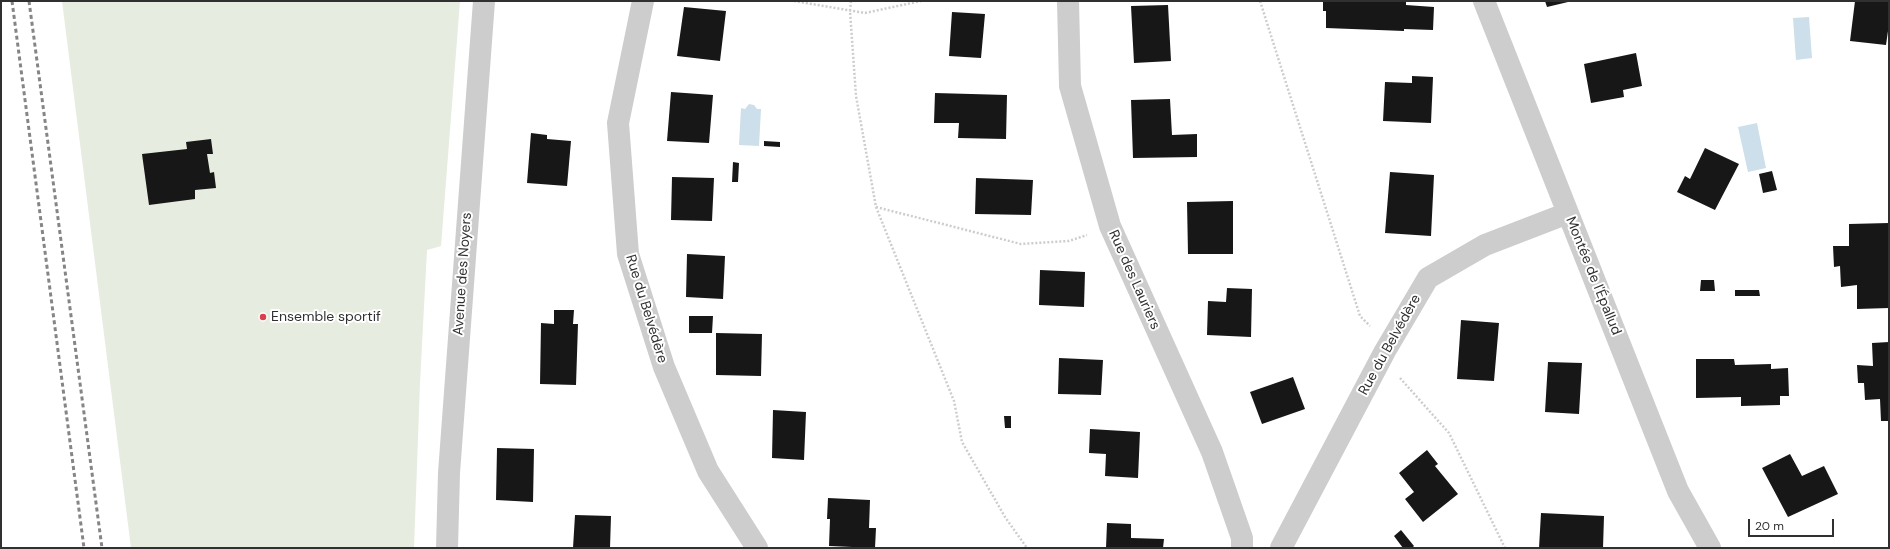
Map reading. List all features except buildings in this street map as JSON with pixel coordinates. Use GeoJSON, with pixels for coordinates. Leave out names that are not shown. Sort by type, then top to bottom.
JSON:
{"type":"FeatureCollection","features":[{"type":"Feature","properties":{"kind":"street","name":"Avenue des Noyers"},"geometry":{"type":"LineString","coordinates":[[447,548],[450,466],[484,1]]}},
{"type":"Feature","properties":{"kind":"street","name":"Rue du Belvédère"},"geometry":{"type":"LineString","coordinates":[[643,1],[618,124],[628,254],[664,367],[708,471],[757,548]]}},
{"type":"Feature","properties":{"kind":"street","name":"Rue des Lauriers"},"geometry":{"type":"LineString","coordinates":[[1068,1],[1070,86],[1110,226],[1212,452],[1242,538],[1242,548]]}},
{"type":"Feature","properties":{"kind":"street","name":"Montée de l'Épallud"},"geometry":{"type":"LineString","coordinates":[[1484,1],[1678,490],[1710,548]]}},
{"type":"Feature","properties":{"kind":"street","name":"Rue du Belvédère"},"geometry":{"type":"LineString","coordinates":[[1281,548],[1385,351],[1428,278],[1485,246],[1568,213]]}},
{"type":"Feature","properties":{"kind":"path"},"geometry":{"type":"LineString","coordinates":[[794,1],[865,13],[921,1]]}},
{"type":"Feature","properties":{"kind":"path"},"geometry":{"type":"LineString","coordinates":[[851,1],[850,11],[856,96],[876,207],[954,401],[962,442],[1004,517],[1026,548]]}},
{"type":"Feature","properties":{"kind":"path"},"geometry":{"type":"LineString","coordinates":[[1260,1],[1360,316],[1373,330]]}},
{"type":"Feature","properties":{"kind":"path"},"geometry":{"type":"LineString","coordinates":[[876,207],[1021,244],[1069,241],[1110,226]]}},
{"type":"Feature","properties":{"kind":"path"},"geometry":{"type":"LineString","coordinates":[[1396,373],[1450,433],[1505,548]]}},
{"type":"Feature","properties":{"kind":"shaded area","name":"Ensemble sportif"},"geometry":{"type":"Polygon","coordinates":[[[62,1],[460,1],[441,246],[427,250],[414,548],[131,548],[62,1]]]}},
{"type":"Feature","properties":{"kind":"water"},"geometry":{"type":"Polygon","coordinates":[[[1809,17],[1812,58],[1796,60],[1793,18],[1809,17]]]}},
{"type":"Feature","properties":{"kind":"water"},"geometry":{"type":"Polygon","coordinates":[[[749,104],[754,105],[757,109],[761,109],[759,146],[739,145],[741,108],[745,109],[749,104]]]}},
{"type":"Feature","properties":{"kind":"water"},"geometry":{"type":"Polygon","coordinates":[[[1757,123],[1766,168],[1748,172],[1738,127],[1757,123]]]}},
{"type":"Feature","properties":{"kind":"railway"},"geometry":{"type":"LineString","coordinates":[[12,1],[84,548]]}},
{"type":"Feature","properties":{"kind":"railway"},"geometry":{"type":"LineString","coordinates":[[29,1],[102,548]]}},
{"type":"Feature","properties":{"kind":"place","name":"Ensemble sportif"},"geometry":{"type":"Point","coordinates":[263,317]}}]}
